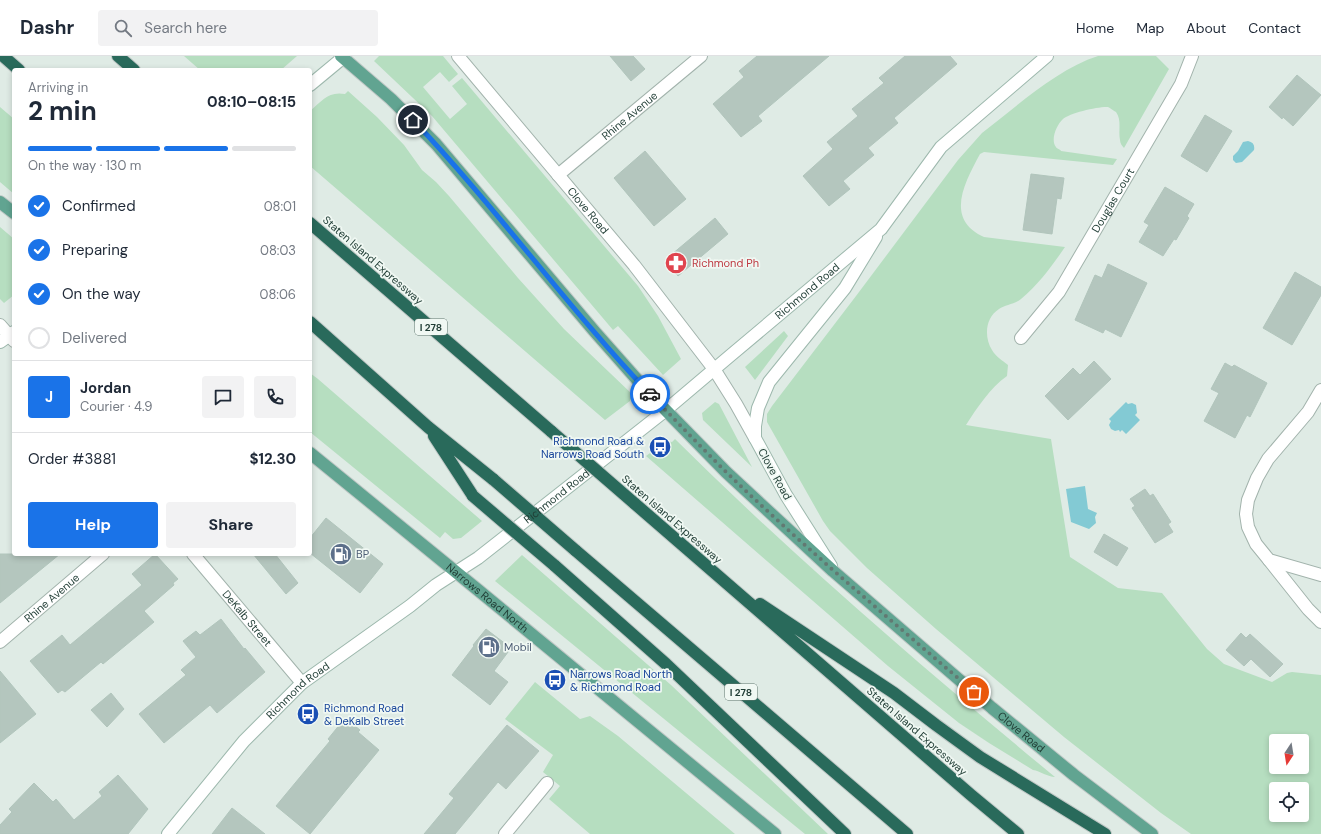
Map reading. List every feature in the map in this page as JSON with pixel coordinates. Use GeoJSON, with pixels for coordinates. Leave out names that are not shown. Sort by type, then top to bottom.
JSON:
{"type":"FeatureCollection","features":[{"type":"Feature","properties":{"kind":"highway"},"geometry":{"type":"LineString","coordinates":[[3,56],[17,68]]}},
{"type":"Feature","properties":{"kind":"highway"},"geometry":{"type":"LineString","coordinates":[[118,56],[132,68]]}},
{"type":"Feature","properties":{"kind":"highway","name":"Staten Island Expressway"},"geometry":{"type":"LineString","coordinates":[[312,225],[1018,834]]}},
{"type":"Feature","properties":{"kind":"highway","name":"I 278"},"geometry":{"type":"LineString","coordinates":[[312,324],[428,427],[494,480],[907,834]]}},
{"type":"Feature","properties":{"kind":"highway"},"geometry":{"type":"LineString","coordinates":[[428,427],[473,496],[666,664],[845,834]]}},
{"type":"Feature","properties":{"kind":"highway"},"geometry":{"type":"LineString","coordinates":[[718,576],[894,693],[980,757],[1105,834]]}},
{"type":"Feature","properties":{"kind":"main road"},"geometry":{"type":"LineString","coordinates":[[343,56],[391,99],[436,144],[595,332],[666,410],[726,472],[833,570]]}},
{"type":"Feature","properties":{"kind":"main road"},"geometry":{"type":"LineString","coordinates":[[0,202],[12,211]]}},
{"type":"Feature","properties":{"kind":"main road","name":"Narrows Road North"},"geometry":{"type":"LineString","coordinates":[[312,456],[775,834]]}},
{"type":"Feature","properties":{"kind":"main road","name":"Clove Road"},"geometry":{"type":"LineString","coordinates":[[833,570],[1019,730],[1102,798],[1152,834]]}},
{"type":"Feature","properties":{"kind":"street"},"geometry":{"type":"LineString","coordinates":[[312,83],[343,56]]}},
{"type":"Feature","properties":{"kind":"street","name":"Clove Road"},"geometry":{"type":"LineString","coordinates":[[458,56],[634,265],[714,369],[736,404],[786,495],[833,570]]}},
{"type":"Feature","properties":{"kind":"street","name":"Rhine Avenue"},"geometry":{"type":"LineString","coordinates":[[558,175],[701,56]]}},
{"type":"Feature","properties":{"kind":"street","name":"Richmond Road"},"geometry":{"type":"LineString","coordinates":[[168,834],[244,741],[302,683],[410,606],[436,585],[478,558],[666,410],[881,229],[942,147],[1047,56]]}},
{"type":"Feature","properties":{"kind":"street","name":"Douglas Court"},"geometry":{"type":"LineString","coordinates":[[1021,338],[1059,292],[1181,84],[1192,56]]}},
{"type":"Feature","properties":{"kind":"street"},"geometry":{"type":"LineString","coordinates":[[755,438],[758,408],[769,382],[845,288],[881,229]]}},
{"type":"Feature","properties":{"kind":"street"},"geometry":{"type":"LineString","coordinates":[[0,325],[9,338]]}},
{"type":"Feature","properties":{"kind":"street"},"geometry":{"type":"LineString","coordinates":[[1321,390],[1308,412],[1268,460],[1257,478],[1248,500],[1246,514],[1248,527],[1256,544],[1308,609],[1321,622]]}},
{"type":"Feature","properties":{"kind":"street","name":"Rhine Avenue"},"geometry":{"type":"LineString","coordinates":[[0,642],[101,556]]}},
{"type":"Feature","properties":{"kind":"street","name":"DeKalb Street"},"geometry":{"type":"LineString","coordinates":[[195,556],[302,683]]}},
{"type":"Feature","properties":{"kind":"street"},"geometry":{"type":"LineString","coordinates":[[1269,560],[1321,575]]}},
{"type":"Feature","properties":{"kind":"street"},"geometry":{"type":"LineString","coordinates":[[505,834],[547,783]]}},
{"type":"Feature","properties":{"kind":"green space"},"geometry":{"type":"Polygon","coordinates":[[[184,56],[297,56],[283,68],[198,68],[184,56]]]}},
{"type":"Feature","properties":{"kind":"green space"},"geometry":{"type":"Polygon","coordinates":[[[379,56],[443,56],[458,74],[449,82],[440,72],[423,87],[450,119],[467,104],[452,86],[462,78],[638,286],[658,316],[681,359],[663,375],[618,326],[613,330],[432,116],[374,61],[379,56]]]}},
{"type":"Feature","properties":{"kind":"green space"},"geometry":{"type":"Polygon","coordinates":[[[1098,56],[1156,56],[1169,69],[1124,148],[1120,141],[1118,115],[1108,107],[1071,114],[1063,119],[1059,124],[1054,136],[1054,144],[1057,148],[1061,151],[1117,159],[1113,165],[984,152],[980,154],[969,176],[961,199],[961,210],[964,220],[972,229],[984,237],[1065,247],[1045,274],[1028,293],[1019,301],[999,309],[991,317],[987,328],[989,345],[997,357],[1008,365],[1007,376],[989,392],[966,425],[1051,439],[1070,557],[1118,588],[1162,593],[1207,649],[1224,664],[1272,682],[1287,673],[1292,672],[1321,675],[1321,834],[1191,834],[1161,813],[1064,737],[936,629],[867,568],[830,531],[823,521],[767,422],[767,414],[772,406],[958,160],[982,133],[1037,90],[1067,70],[1098,56]]]}},
{"type":"Feature","properties":{"kind":"green space"},"geometry":{"type":"Polygon","coordinates":[[[348,91],[377,117],[404,145],[422,170],[449,196],[518,278],[564,329],[633,395],[630,401],[605,420],[312,168],[312,109],[330,95],[339,93],[345,94],[348,91]]]}},
{"type":"Feature","properties":{"kind":"green space"},"geometry":{"type":"Polygon","coordinates":[[[0,107],[12,117],[12,192],[0,182],[0,107]]]}},
{"type":"Feature","properties":{"kind":"green space"},"geometry":{"type":"Polygon","coordinates":[[[0,227],[12,237],[12,297],[4,303],[0,299],[0,227]]]}},
{"type":"Feature","properties":{"kind":"green space"},"geometry":{"type":"Polygon","coordinates":[[[784,331],[788,336],[755,380],[745,367],[784,331]]]}},
{"type":"Feature","properties":{"kind":"green space"},"geometry":{"type":"Polygon","coordinates":[[[312,374],[482,521],[461,538],[453,539],[445,532],[440,538],[312,434],[312,374]]]}},
{"type":"Feature","properties":{"kind":"green space"},"geometry":{"type":"Polygon","coordinates":[[[715,402],[719,404],[752,467],[703,420],[702,413],[715,402]]]}},
{"type":"Feature","properties":{"kind":"green space"},"geometry":{"type":"Polygon","coordinates":[[[675,439],[813,570],[909,654],[1055,777],[1033,770],[959,723],[888,666],[646,456],[665,442],[672,442],[675,439]]]}},
{"type":"Feature","properties":{"kind":"green space"},"geometry":{"type":"Polygon","coordinates":[[[522,555],[671,685],[828,834],[805,834],[495,581],[522,555]]]}},
{"type":"Feature","properties":{"kind":"green space"},"geometry":{"type":"Polygon","coordinates":[[[535,682],[580,719],[590,716],[618,736],[735,834],[590,834],[549,799],[560,786],[543,772],[553,755],[505,719],[535,682]]]}},
{"type":"Feature","properties":{"kind":"water"},"geometry":{"type":"Polygon","coordinates":[[[1248,141],[1253,144],[1254,150],[1242,162],[1236,163],[1233,160],[1233,156],[1243,142],[1248,141]]]}},
{"type":"Feature","properties":{"kind":"water"},"geometry":{"type":"Polygon","coordinates":[[[1126,402],[1128,404],[1132,403],[1136,405],[1137,413],[1135,415],[1140,420],[1126,434],[1122,430],[1120,432],[1119,430],[1115,431],[1111,429],[1109,425],[1111,421],[1109,419],[1126,402]]]}},
{"type":"Feature","properties":{"kind":"water"},"geometry":{"type":"Polygon","coordinates":[[[1085,486],[1088,509],[1097,513],[1095,517],[1096,523],[1089,529],[1071,522],[1066,489],[1085,486]]]}},
{"type":"Feature","properties":{"kind":"building"},"geometry":{"type":"Polygon","coordinates":[[[610,56],[633,56],[645,69],[631,81],[610,56]]]}},
{"type":"Feature","properties":{"kind":"building"},"geometry":{"type":"Polygon","coordinates":[[[757,56],[829,56],[758,116],[762,121],[741,137],[713,104],[744,77],[739,71],[757,56]]]}},
{"type":"Feature","properties":{"kind":"building"},"geometry":{"type":"Polygon","coordinates":[[[905,56],[950,56],[957,64],[894,118],[898,123],[868,148],[874,155],[843,181],[850,189],[829,206],[803,176],[833,149],[827,142],[858,116],[852,109],[884,83],[879,78],[905,56]]]}},
{"type":"Feature","properties":{"kind":"building"},"geometry":{"type":"Polygon","coordinates":[[[1297,75],[1321,95],[1293,126],[1283,117],[1282,119],[1269,107],[1297,75]]]}},
{"type":"Feature","properties":{"kind":"building"},"geometry":{"type":"Polygon","coordinates":[[[1205,115],[1232,131],[1207,172],[1181,156],[1205,115]]]}},
{"type":"Feature","properties":{"kind":"building"},"geometry":{"type":"Polygon","coordinates":[[[645,151],[686,199],[654,226],[614,178],[645,151]]]}},
{"type":"Feature","properties":{"kind":"building"},"geometry":{"type":"Polygon","coordinates":[[[1031,174],[1064,178],[1061,199],[1057,198],[1052,234],[1023,230],[1031,174]]]}},
{"type":"Feature","properties":{"kind":"building"},"geometry":{"type":"Polygon","coordinates":[[[1165,187],[1194,204],[1187,216],[1189,218],[1176,240],[1174,239],[1163,256],[1139,242],[1149,225],[1144,222],[1165,187]]]}},
{"type":"Feature","properties":{"kind":"building"},"geometry":{"type":"Polygon","coordinates":[[[715,218],[728,234],[678,276],[665,260],[715,218]]]}},
{"type":"Feature","properties":{"kind":"building"},"geometry":{"type":"Polygon","coordinates":[[[1108,264],[1147,283],[1121,337],[1105,329],[1103,333],[1075,320],[1095,275],[1102,278],[1108,264]]]}},
{"type":"Feature","properties":{"kind":"building"},"geometry":{"type":"Polygon","coordinates":[[[1295,272],[1321,287],[1321,295],[1292,345],[1263,328],[1295,272]]]}},
{"type":"Feature","properties":{"kind":"building"},"geometry":{"type":"Polygon","coordinates":[[[1094,361],[1111,379],[1068,420],[1045,396],[1073,368],[1080,375],[1094,361]]]}},
{"type":"Feature","properties":{"kind":"building"},"geometry":{"type":"Polygon","coordinates":[[[1225,363],[1232,367],[1234,365],[1267,383],[1250,417],[1247,415],[1235,438],[1204,421],[1219,393],[1211,389],[1225,363]]]}},
{"type":"Feature","properties":{"kind":"building"},"geometry":{"type":"Polygon","coordinates":[[[1145,489],[1150,496],[1153,494],[1171,522],[1168,524],[1173,532],[1155,543],[1132,508],[1135,506],[1130,499],[1145,489]]]}},
{"type":"Feature","properties":{"kind":"building"},"geometry":{"type":"Polygon","coordinates":[[[326,518],[383,564],[360,593],[312,555],[312,536],[326,518]]]}},
{"type":"Feature","properties":{"kind":"building"},"geometry":{"type":"Polygon","coordinates":[[[1104,534],[1128,548],[1117,566],[1094,552],[1104,534]]]}},
{"type":"Feature","properties":{"kind":"building"},"geometry":{"type":"Polygon","coordinates":[[[0,554],[12,554],[12,556],[58,556],[0,603],[0,554]]]}},
{"type":"Feature","properties":{"kind":"building"},"geometry":{"type":"Polygon","coordinates":[[[153,556],[157,556],[178,579],[173,583],[174,585],[144,611],[154,622],[103,664],[101,662],[65,692],[62,690],[58,693],[30,661],[62,635],[70,645],[142,585],[132,574],[153,556]]]}},
{"type":"Feature","properties":{"kind":"building"},"geometry":{"type":"Polygon","coordinates":[[[255,556],[277,556],[298,583],[286,594],[255,556]]]}},
{"type":"Feature","properties":{"kind":"building"},"geometry":{"type":"Polygon","coordinates":[[[221,619],[244,649],[245,648],[265,672],[217,713],[210,705],[164,743],[139,714],[186,675],[181,670],[196,657],[183,641],[196,631],[200,635],[221,619]]]}},
{"type":"Feature","properties":{"kind":"building"},"geometry":{"type":"Polygon","coordinates":[[[486,629],[511,648],[494,671],[508,682],[490,705],[452,675],[486,629]]]}},
{"type":"Feature","properties":{"kind":"building"},"geometry":{"type":"Polygon","coordinates":[[[1241,633],[1246,638],[1250,634],[1283,664],[1270,677],[1251,659],[1244,666],[1226,650],[1241,633]]]}},
{"type":"Feature","properties":{"kind":"building"},"geometry":{"type":"Polygon","coordinates":[[[0,671],[36,714],[0,743],[0,671]]]}},
{"type":"Feature","properties":{"kind":"building"},"geometry":{"type":"Polygon","coordinates":[[[111,693],[124,709],[107,727],[91,710],[111,693]]]}},
{"type":"Feature","properties":{"kind":"building"},"geometry":{"type":"Polygon","coordinates":[[[345,718],[360,730],[358,732],[379,750],[310,834],[276,806],[330,741],[328,739],[345,718]]]}},
{"type":"Feature","properties":{"kind":"building"},"geometry":{"type":"Polygon","coordinates":[[[507,725],[539,751],[506,789],[498,782],[455,834],[424,834],[454,798],[449,794],[507,725]]]}},
{"type":"Feature","properties":{"kind":"building"},"geometry":{"type":"Polygon","coordinates":[[[118,775],[148,809],[128,834],[0,834],[0,825],[12,812],[9,809],[34,783],[53,802],[56,799],[74,820],[102,796],[99,792],[118,775]]]}},
{"type":"Feature","properties":{"kind":"building"},"geometry":{"type":"Polygon","coordinates":[[[232,808],[265,834],[212,834],[232,808]]]}},
{"type":"Feature","properties":{"kind":"way so far"},"geometry":{"type":"LineString","coordinates":[[650,394],[726,472],[752,496],[833,570],[974,692]]}},
{"type":"Feature","properties":{"kind":"place","name":"Richmond Ph"},"geometry":{"type":"Point","coordinates":[676,263]}},
{"type":"Feature","properties":{"kind":"place","name":"Richmond Road & Narrows Road South"},"geometry":{"type":"Point","coordinates":[660,447]}},
{"type":"Feature","properties":{"kind":"place","name":"BP"},"geometry":{"type":"Point","coordinates":[341,554]}},
{"type":"Feature","properties":{"kind":"place","name":"Mobil"},"geometry":{"type":"Point","coordinates":[489,647]}},
{"type":"Feature","properties":{"kind":"place","name":"Narrows Road North & Richmond Road"},"geometry":{"type":"Point","coordinates":[555,680]}},
{"type":"Feature","properties":{"kind":"place","name":"Richmond Road & DeKalb Street"},"geometry":{"type":"Point","coordinates":[308,714]}},
{"type":"Feature","properties":{"kind":"route"},"geometry":{"type":"LineString","coordinates":[[413,120],[444,153],[595,332],[650,394]]}}]}
